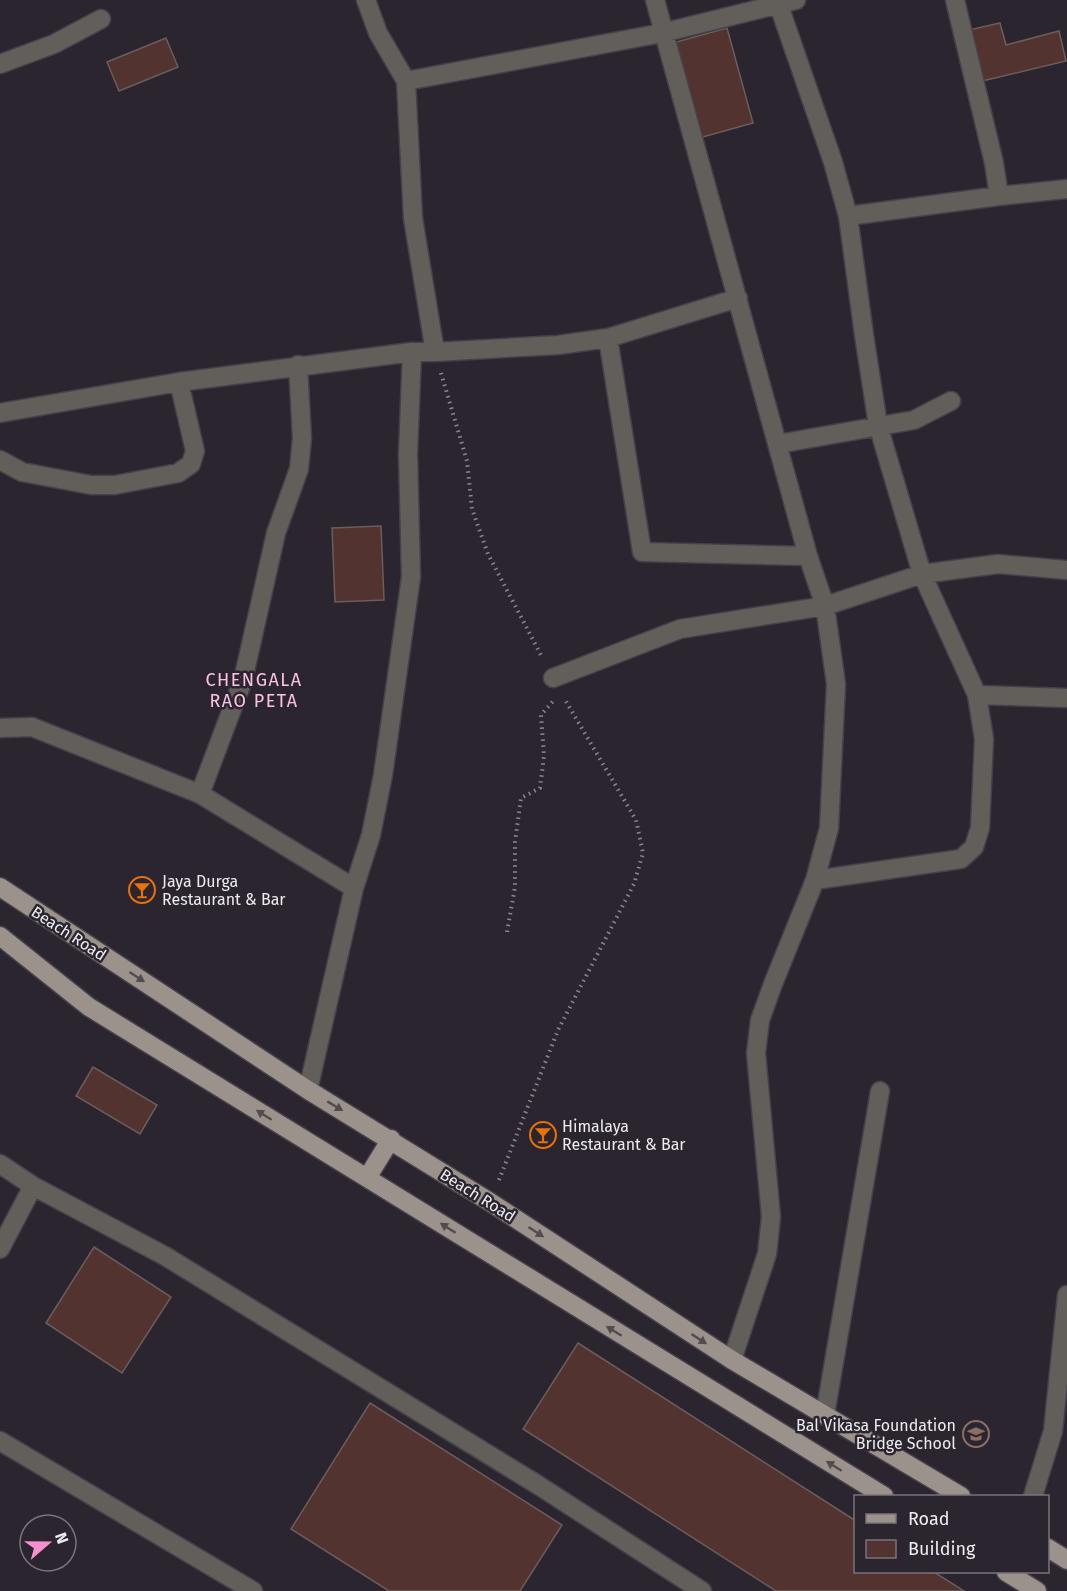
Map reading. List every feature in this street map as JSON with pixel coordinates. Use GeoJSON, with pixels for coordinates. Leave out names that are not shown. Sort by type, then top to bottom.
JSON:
{"type":"FeatureCollection","features":[{"type":"Feature","properties":{"kind":"main road","name":"Beach Road"},"geometry":{"type":"LineString","coordinates":[[0,888],[308,1090],[490,1202],[732,1360],[958,1495]]}},
{"type":"Feature","properties":{"kind":"main road"},"geometry":{"type":"LineString","coordinates":[[0,936],[89,1007],[881,1495]]}},
{"type":"Feature","properties":{"kind":"main road"},"geometry":{"type":"LineString","coordinates":[[367,1178],[391,1139]]}},
{"type":"Feature","properties":{"kind":"main road"},"geometry":{"type":"LineString","coordinates":[[1049,1549],[1067,1560]]}},
{"type":"Feature","properties":{"kind":"main road"},"geometry":{"type":"LineString","coordinates":[[1008,1573],[1038,1591]]}},
{"type":"Feature","properties":{"kind":"street"},"geometry":{"type":"LineString","coordinates":[[366,0],[378,33],[406,81],[413,218],[435,352]]}},
{"type":"Feature","properties":{"kind":"street"},"geometry":{"type":"LineString","coordinates":[[655,0],[662,33],[738,298],[808,556],[825,606],[836,684],[829,828],[815,880],[772,984],[760,1020],[756,1053],[771,1217],[767,1254],[732,1360]]}},
{"type":"Feature","properties":{"kind":"street"},"geometry":{"type":"LineString","coordinates":[[955,0],[994,163],[999,196]]}},
{"type":"Feature","properties":{"kind":"street"},"geometry":{"type":"LineString","coordinates":[[406,81],[662,33],[784,1],[848,216],[878,425],[922,574],[977,695],[984,739],[980,828],[974,847],[961,859],[815,880]]}},
{"type":"Feature","properties":{"kind":"street"},"geometry":{"type":"LineString","coordinates":[[0,64],[54,44],[101,20]]}},
{"type":"Feature","properties":{"kind":"street"},"geometry":{"type":"LineString","coordinates":[[848,216],[1067,189]]}},
{"type":"Feature","properties":{"kind":"street"},"geometry":{"type":"LineString","coordinates":[[0,414],[179,382],[298,365],[412,352],[558,345],[608,338],[738,298]]}},
{"type":"Feature","properties":{"kind":"street"},"geometry":{"type":"LineString","coordinates":[[608,338],[642,552],[808,556]]}},
{"type":"Feature","properties":{"kind":"street"},"geometry":{"type":"LineString","coordinates":[[308,1090],[354,888],[371,835],[383,774],[411,577],[408,454],[412,352]]}},
{"type":"Feature","properties":{"kind":"street"},"geometry":{"type":"LineString","coordinates":[[200,794],[243,680],[276,533],[299,469],[302,438],[298,365]]}},
{"type":"Feature","properties":{"kind":"street"},"geometry":{"type":"LineString","coordinates":[[0,460],[22,472],[92,485],[115,485],[178,472],[191,464],[195,450],[179,382]]}},
{"type":"Feature","properties":{"kind":"street"},"geometry":{"type":"LineString","coordinates":[[778,444],[914,420],[951,401]]}},
{"type":"Feature","properties":{"kind":"street"},"geometry":{"type":"LineString","coordinates":[[553,678],[680,629],[825,606],[922,574],[998,564],[1067,570]]}},
{"type":"Feature","properties":{"kind":"street"},"geometry":{"type":"LineString","coordinates":[[977,695],[1067,698]]}},
{"type":"Feature","properties":{"kind":"street"},"geometry":{"type":"LineString","coordinates":[[0,729],[32,727],[200,794],[354,888]]}},
{"type":"Feature","properties":{"kind":"street"},"geometry":{"type":"LineString","coordinates":[[825,1416],[880,1091]]}},
{"type":"Feature","properties":{"kind":"street"},"geometry":{"type":"LineString","coordinates":[[0,1164],[33,1186],[165,1256],[538,1485],[702,1591]]}},
{"type":"Feature","properties":{"kind":"street"},"geometry":{"type":"LineString","coordinates":[[0,1249],[33,1186]]}},
{"type":"Feature","properties":{"kind":"street"},"geometry":{"type":"LineString","coordinates":[[1034,1495],[1053,1431],[1067,1295]]}},
{"type":"Feature","properties":{"kind":"street"},"geometry":{"type":"LineString","coordinates":[[0,1441],[253,1591]]}},
{"type":"Feature","properties":{"kind":"path"},"geometry":{"type":"LineString","coordinates":[[435,352],[467,461],[472,509],[488,554],[553,678]]}},
{"type":"Feature","properties":{"kind":"path"},"geometry":{"type":"LineString","coordinates":[[490,1202],[558,1030],[634,884],[642,853],[636,820],[561,693],[541,715],[544,756],[540,788],[521,798],[516,842],[515,887],[507,932]]}},
{"type":"Feature","properties":{"kind":"building"},"geometry":{"type":"Polygon","coordinates":[[[1000,23],[1006,45],[1059,31],[1066,61],[982,81],[969,30],[1000,23]]]}},
{"type":"Feature","properties":{"kind":"building"},"geometry":{"type":"Polygon","coordinates":[[[727,28],[753,123],[699,138],[673,43],[727,28]]]}},
{"type":"Feature","properties":{"kind":"building"},"geometry":{"type":"Polygon","coordinates":[[[166,38],[178,67],[119,91],[107,62],[166,38]]]}},
{"type":"Feature","properties":{"kind":"building"},"geometry":{"type":"Polygon","coordinates":[[[381,526],[384,600],[335,602],[332,528],[381,526]]]}},
{"type":"Feature","properties":{"kind":"building"},"geometry":{"type":"Polygon","coordinates":[[[93,1067],[157,1105],[140,1134],[76,1096],[93,1067]]]}},
{"type":"Feature","properties":{"kind":"building"},"geometry":{"type":"Polygon","coordinates":[[[94,1247],[171,1297],[122,1373],[46,1323],[94,1247]]]}},
{"type":"Feature","properties":{"kind":"building"},"geometry":{"type":"Polygon","coordinates":[[[578,1343],[854,1520],[854,1573],[936,1573],[964,1591],[776,1591],[523,1429],[578,1343]]]}},
{"type":"Feature","properties":{"kind":"building"},"geometry":{"type":"Polygon","coordinates":[[[370,1403],[562,1525],[520,1591],[389,1591],[291,1529],[370,1403]]]}},
{"type":"Feature","properties":{"kind":"place","name":"Jaya Durga Restaurant & Bar"},"geometry":{"type":"Point","coordinates":[142,890]}},
{"type":"Feature","properties":{"kind":"place","name":"Himalaya Restaurant & Bar"},"geometry":{"type":"Point","coordinates":[543,1135]}},
{"type":"Feature","properties":{"kind":"place","name":"Bal Vikasa Foundation Bridge School"},"geometry":{"type":"Point","coordinates":[976,1434]}},
{"type":"Feature","properties":{"kind":"district","name":"CHENGALA RAO PETA"},"geometry":{"type":"Point","coordinates":[254,690]}}]}
